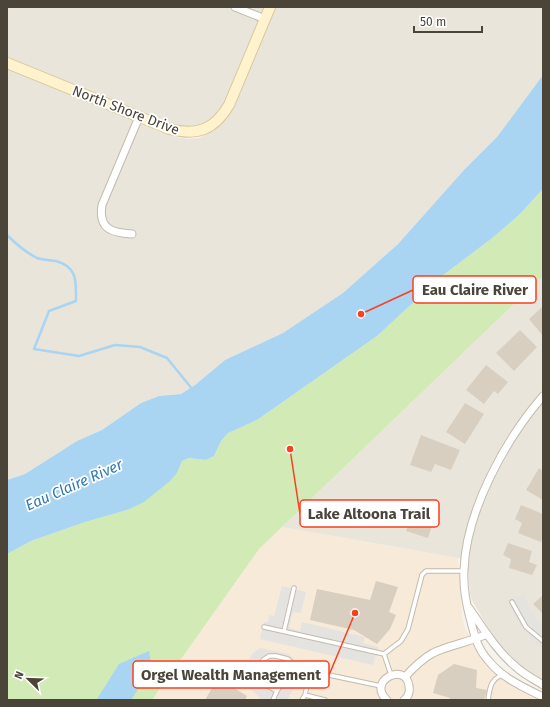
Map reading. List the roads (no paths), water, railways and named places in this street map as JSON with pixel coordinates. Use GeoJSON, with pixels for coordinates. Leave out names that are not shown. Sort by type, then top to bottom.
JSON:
{"type":"FeatureCollection","features":[{"type":"Feature","properties":{"kind":"street"},"geometry":{"type":"LineString","coordinates":[[235,7],[265,19]]}},
{"type":"Feature","properties":{"kind":"street","name":"North Shore Drive"},"geometry":{"type":"LineString","coordinates":[[7,63],[169,128],[189,133],[197,132],[213,125],[229,105],[270,7]]}},
{"type":"Feature","properties":{"kind":"street"},"geometry":{"type":"LineString","coordinates":[[132,234],[119,233],[108,228],[104,225],[101,219],[101,211],[102,205],[139,117]]}},
{"type":"Feature","properties":{"kind":"street"},"geometry":{"type":"LineString","coordinates":[[543,396],[508,444],[488,482],[478,506],[467,542],[464,571],[466,604],[476,639],[487,659],[502,675],[543,697]]}},
{"type":"Feature","properties":{"kind":"street"},"geometry":{"type":"LineString","coordinates":[[466,604],[507,659],[543,686]]}},
{"type":"Feature","properties":{"kind":"street"},"geometry":{"type":"LineString","coordinates":[[405,677],[414,666],[435,652],[487,634]]}},
{"type":"Feature","properties":{"kind":"street"},"geometry":{"type":"LineString","coordinates":[[384,699],[381,686],[385,679],[391,675],[399,674],[405,677],[410,688],[406,699]]}},
{"type":"Feature","properties":{"kind":"lane"},"geometry":{"type":"LineString","coordinates":[[384,654],[401,640],[408,629],[422,575],[426,571],[464,571]]}},
{"type":"Feature","properties":{"kind":"lane"},"geometry":{"type":"LineString","coordinates":[[284,631],[294,588]]}},
{"type":"Feature","properties":{"kind":"lane"},"geometry":{"type":"LineString","coordinates":[[512,602],[526,626],[543,641]]}},
{"type":"Feature","properties":{"kind":"lane"},"geometry":{"type":"LineString","coordinates":[[264,627],[384,654]]}},
{"type":"Feature","properties":{"kind":"lane"},"geometry":{"type":"LineString","coordinates":[[384,654],[391,675]]}},
{"type":"Feature","properties":{"kind":"lane"},"geometry":{"type":"LineString","coordinates":[[277,691],[266,685],[260,679],[258,673],[259,667],[263,660],[269,656],[288,659],[294,665],[310,671],[381,686]]}},
{"type":"Feature","properties":{"kind":"lane"},"geometry":{"type":"LineString","coordinates":[[272,700],[294,665]]}},
{"type":"Feature","properties":{"kind":"lane"},"geometry":{"type":"LineString","coordinates":[[302,700],[305,696],[310,671]]}},
{"type":"Feature","properties":{"kind":"lane"},"geometry":{"type":"LineString","coordinates":[[488,700],[491,686],[495,678],[502,675]]}},
{"type":"Feature","properties":{"kind":"lane"},"geometry":{"type":"LineString","coordinates":[[305,696],[325,700]]}},
{"type":"Feature","properties":{"kind":"water"},"geometry":{"type":"Polygon","coordinates":[[[543,75],[543,189],[519,215],[491,239],[442,276],[377,336],[257,420],[228,433],[221,441],[214,456],[206,460],[189,458],[182,461],[177,473],[170,481],[144,502],[127,510],[85,522],[31,541],[7,554],[7,480],[25,474],[77,441],[102,430],[141,403],[159,396],[181,394],[195,385],[225,360],[283,333],[343,293],[398,244],[464,170],[497,137],[543,75]]]}},
{"type":"Feature","properties":{"kind":"water"},"geometry":{"type":"Polygon","coordinates":[[[149,651],[152,668],[131,700],[97,699],[119,664],[149,651]]]}},
{"type":"Feature","properties":{"kind":"waterway"},"geometry":{"type":"LineString","coordinates":[[7,235],[21,248],[37,258],[56,261],[68,267],[74,276],[76,301],[49,311],[34,349],[79,356],[115,345],[140,347],[167,358],[193,390]]}},
{"type":"Feature","properties":{"kind":"place","name":"Eau Claire River"},"geometry":{"type":"Point","coordinates":[361,314]}},
{"type":"Feature","properties":{"kind":"place","name":"Lake Altoona Trail"},"geometry":{"type":"Point","coordinates":[290,449]}},
{"type":"Feature","properties":{"kind":"place","name":"Orgel Wealth Management"},"geometry":{"type":"Point","coordinates":[355,613]}}]}
